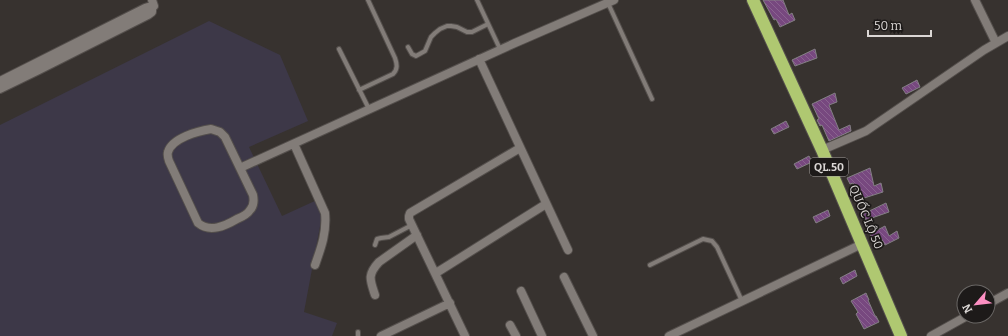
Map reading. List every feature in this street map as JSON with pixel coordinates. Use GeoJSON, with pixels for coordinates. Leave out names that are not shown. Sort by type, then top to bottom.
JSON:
{"type":"FeatureCollection","features":[{"type":"Feature","properties":{"kind":"highway","name":"QUỐC LỘ 50"},"geometry":{"type":"LineString","coordinates":[[753,0],[822,150],[902,336]]}},
{"type":"Feature","properties":{"kind":"street"},"geometry":{"type":"LineString","coordinates":[[975,0],[996,43]]}},
{"type":"Feature","properties":{"kind":"street"},"geometry":{"type":"LineString","coordinates":[[240,168],[500,49],[611,1]]}},
{"type":"Feature","properties":{"kind":"street"},"geometry":{"type":"LineString","coordinates":[[0,81],[148,15],[152,12],[152,4]]}},
{"type":"Feature","properties":{"kind":"street"},"geometry":{"type":"LineString","coordinates":[[822,150],[866,131],[1008,36]]}},
{"type":"Feature","properties":{"kind":"street"},"geometry":{"type":"LineString","coordinates":[[0,88],[61,55]]}},
{"type":"Feature","properties":{"kind":"street"},"geometry":{"type":"LineString","coordinates":[[479,59],[568,250]]}},
{"type":"Feature","properties":{"kind":"street"},"geometry":{"type":"LineString","coordinates":[[211,129],[220,132],[226,137],[240,168],[253,195],[254,201],[251,210],[244,216],[222,227],[206,227],[198,223],[169,161],[168,154],[169,150],[174,144],[183,137],[211,129]]}},
{"type":"Feature","properties":{"kind":"street"},"geometry":{"type":"LineString","coordinates":[[294,144],[325,214],[326,222],[323,239],[315,265]]}},
{"type":"Feature","properties":{"kind":"street"},"geometry":{"type":"LineString","coordinates":[[466,336],[409,219],[409,216],[410,213],[520,148]]}},
{"type":"Feature","properties":{"kind":"street"},"geometry":{"type":"LineString","coordinates":[[436,273],[546,204]]}},
{"type":"Feature","properties":{"kind":"street"},"geometry":{"type":"LineString","coordinates":[[375,295],[370,278],[375,266],[417,235]]}},
{"type":"Feature","properties":{"kind":"street"},"geometry":{"type":"LineString","coordinates":[[669,336],[862,244]]}},
{"type":"Feature","properties":{"kind":"street"},"geometry":{"type":"LineString","coordinates":[[564,276],[593,336]]}},
{"type":"Feature","properties":{"kind":"street"},"geometry":{"type":"LineString","coordinates":[[521,291],[542,336]]}},
{"type":"Feature","properties":{"kind":"street"},"geometry":{"type":"LineString","coordinates":[[996,300],[1008,293]]}},
{"type":"Feature","properties":{"kind":"street"},"geometry":{"type":"LineString","coordinates":[[381,336],[450,303]]}},
{"type":"Feature","properties":{"kind":"street"},"geometry":{"type":"LineString","coordinates":[[931,336],[956,322]]}},
{"type":"Feature","properties":{"kind":"street"},"geometry":{"type":"LineString","coordinates":[[510,325],[516,336]]}},
{"type":"Feature","properties":{"kind":"lane"},"geometry":{"type":"LineString","coordinates":[[359,90],[393,74],[396,71],[397,65],[368,0]]}},
{"type":"Feature","properties":{"kind":"lane"},"geometry":{"type":"LineString","coordinates":[[477,0],[500,49]]}},
{"type":"Feature","properties":{"kind":"lane"},"geometry":{"type":"LineString","coordinates":[[611,1],[652,99]]}},
{"type":"Feature","properties":{"kind":"lane"},"geometry":{"type":"LineString","coordinates":[[408,47],[412,54],[416,56],[425,51],[431,37],[440,29],[447,26],[457,26],[467,32],[472,32],[488,24]]}},
{"type":"Feature","properties":{"kind":"lane"},"geometry":{"type":"LineString","coordinates":[[339,49],[369,109]]}},
{"type":"Feature","properties":{"kind":"lane"},"geometry":{"type":"LineString","coordinates":[[374,245],[377,239],[389,237],[412,225]]}},
{"type":"Feature","properties":{"kind":"lane"},"geometry":{"type":"LineString","coordinates":[[650,265],[703,239],[712,241],[717,247],[742,301]]}},
{"type":"Feature","properties":{"kind":"shaded area"},"geometry":{"type":"Polygon","coordinates":[[[209,21],[280,55],[308,121],[249,147],[282,216],[317,200],[321,213],[321,221],[304,312],[337,323],[332,336],[0,336],[0,125],[209,21]]]}},
{"type":"Feature","properties":{"kind":"building"},"geometry":{"type":"Polygon","coordinates":[[[763,0],[783,0],[789,15],[792,13],[795,20],[780,27],[776,19],[774,20],[763,0]]]}},
{"type":"Feature","properties":{"kind":"building"},"geometry":{"type":"Polygon","coordinates":[[[815,49],[817,58],[795,66],[792,60],[815,49]]]}},
{"type":"Feature","properties":{"kind":"building"},"geometry":{"type":"Polygon","coordinates":[[[917,80],[920,87],[906,94],[902,88],[917,80]]]}},
{"type":"Feature","properties":{"kind":"building"},"geometry":{"type":"Polygon","coordinates":[[[835,93],[837,102],[829,105],[839,130],[850,125],[851,131],[829,141],[822,125],[820,126],[817,120],[819,119],[812,104],[835,93]]]}},
{"type":"Feature","properties":{"kind":"building"},"geometry":{"type":"Polygon","coordinates":[[[786,121],[789,127],[774,134],[771,129],[786,121]]]}},
{"type":"Feature","properties":{"kind":"building"},"geometry":{"type":"Polygon","coordinates":[[[809,156],[812,162],[797,169],[794,164],[809,156]]]}},
{"type":"Feature","properties":{"kind":"building"},"geometry":{"type":"Polygon","coordinates":[[[870,168],[874,186],[881,183],[883,192],[861,199],[853,183],[850,184],[847,178],[870,168]]]}},
{"type":"Feature","properties":{"kind":"building"},"geometry":{"type":"Polygon","coordinates":[[[886,203],[889,212],[866,220],[863,214],[886,203]]]}},
{"type":"Feature","properties":{"kind":"building"},"geometry":{"type":"Polygon","coordinates":[[[828,210],[830,216],[816,223],[813,217],[828,210]]]}},
{"type":"Feature","properties":{"kind":"building"},"geometry":{"type":"Polygon","coordinates":[[[885,226],[889,236],[897,231],[899,238],[885,245],[880,236],[873,240],[870,234],[885,226]]]}},
{"type":"Feature","properties":{"kind":"building"},"geometry":{"type":"Polygon","coordinates":[[[855,270],[857,276],[843,284],[840,278],[855,270]]]}},
{"type":"Feature","properties":{"kind":"building"},"geometry":{"type":"Polygon","coordinates":[[[866,293],[879,322],[864,329],[856,314],[858,312],[851,301],[866,293]]]}}]}
